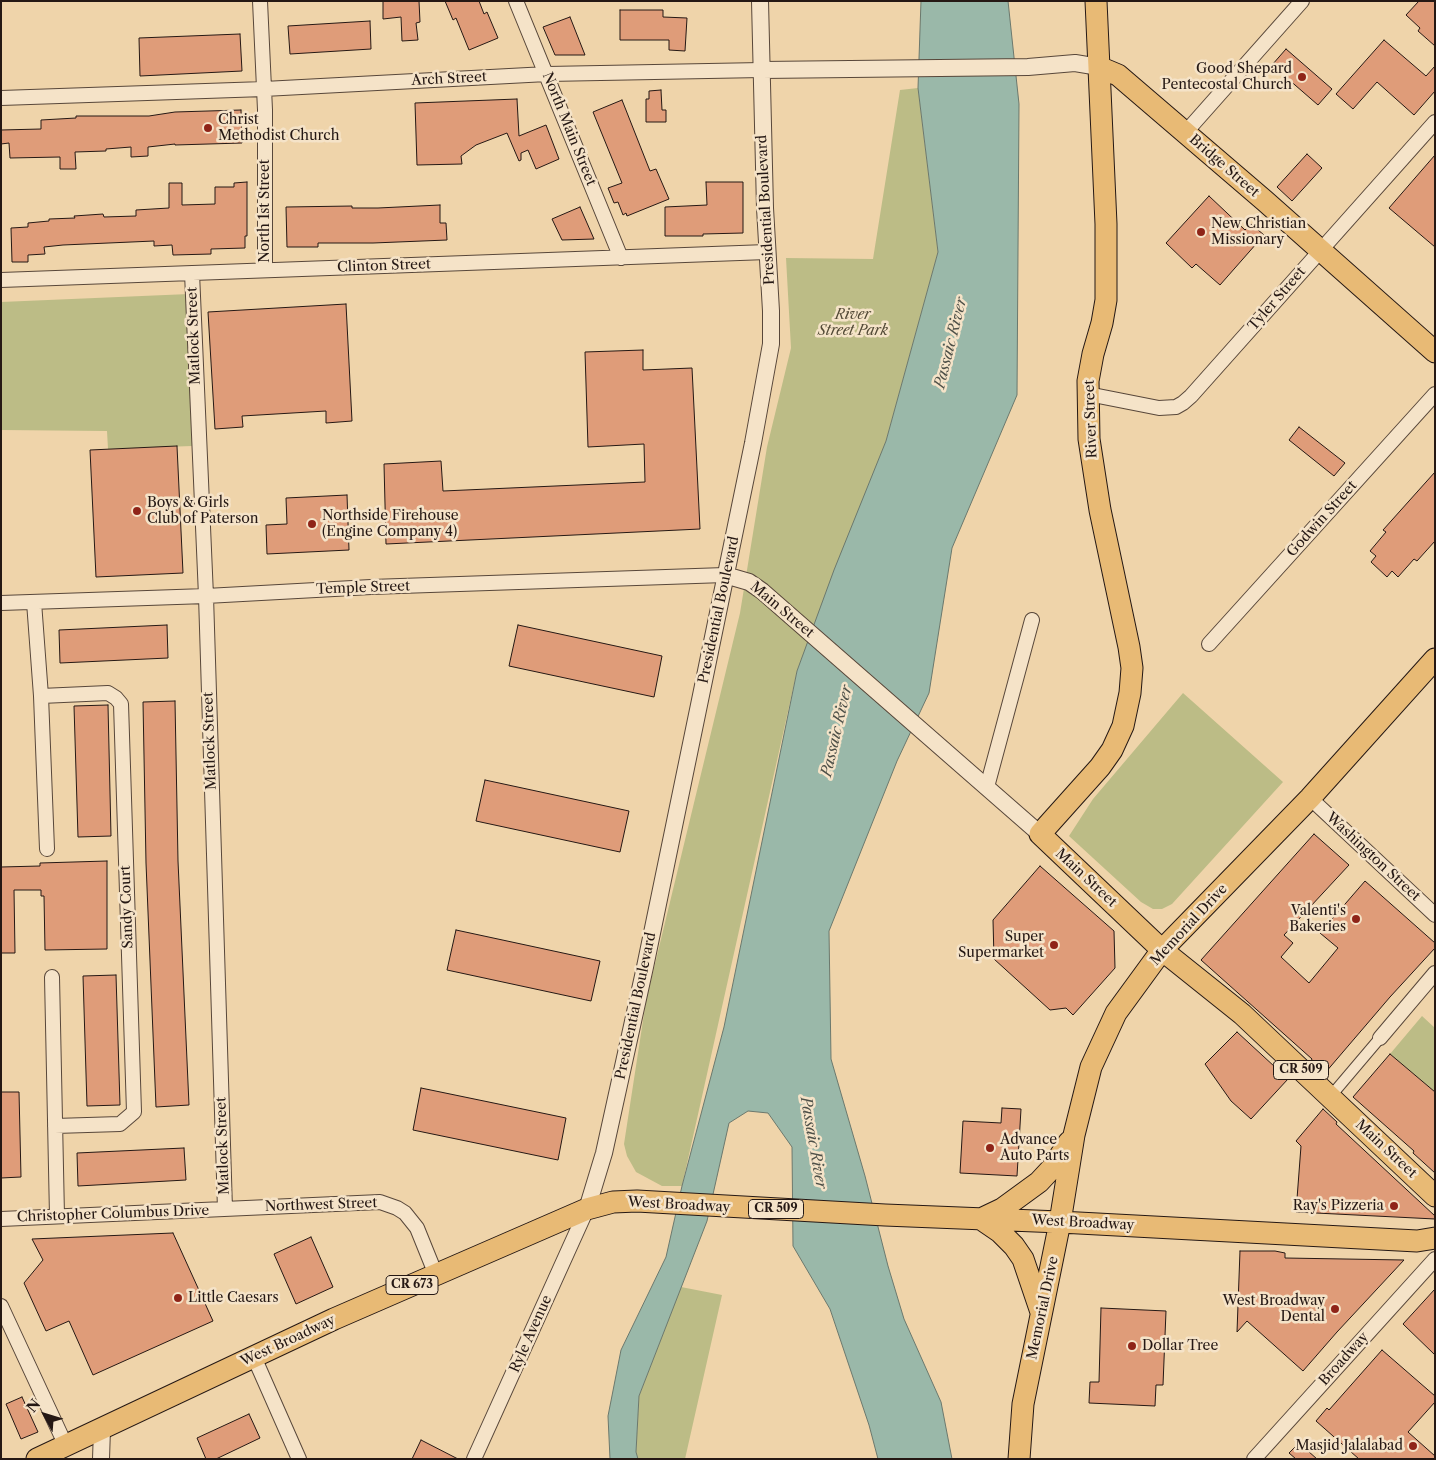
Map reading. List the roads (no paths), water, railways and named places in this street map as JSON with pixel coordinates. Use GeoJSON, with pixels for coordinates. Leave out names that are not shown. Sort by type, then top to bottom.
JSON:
{"type":"FeatureCollection","features":[{"type":"Feature","properties":{"kind":"main road","name":"River Street"},"geometry":{"type":"LineString","coordinates":[[1040,834],[1100,767],[1112,750],[1123,726],[1130,693],[1132,668],[1128,638],[1092,466],[1089,439],[1088,381],[1092,354],[1102,323],[1106,300],[1106,224],[1096,1]]}},
{"type":"Feature","properties":{"kind":"main road","name":"Bridge Street"},"geometry":{"type":"LineString","coordinates":[[1099,66],[1118,75],[1435,352]]}},
{"type":"Feature","properties":{"kind":"main road","name":"Memorial Drive"},"geometry":{"type":"LineString","coordinates":[[1019,1459],[1023,1404],[1060,1222],[1074,1135],[1091,1068],[1105,1034],[1116,1013],[1162,950],[1310,798],[1435,659]]}},
{"type":"Feature","properties":{"kind":"main road","name":"Main Street"},"geometry":{"type":"LineString","coordinates":[[1040,834],[1162,950],[1242,1014],[1435,1196]]}},
{"type":"Feature","properties":{"kind":"main road"},"geometry":{"type":"LineString","coordinates":[[981,1219],[1002,1209],[1039,1182],[1052,1168],[1074,1135]]}},
{"type":"Feature","properties":{"kind":"main road","name":"West Broadway"},"geometry":{"type":"LineString","coordinates":[[37,1459],[334,1319],[587,1209],[613,1202],[638,1201],[885,1215],[1417,1240],[1435,1238]]}},
{"type":"Feature","properties":{"kind":"main road"},"geometry":{"type":"LineString","coordinates":[[981,1219],[1000,1232],[1014,1246],[1023,1259],[1042,1312]]}},
{"type":"Feature","properties":{"kind":"street","name":"North 1st Street"},"geometry":{"type":"LineString","coordinates":[[260,1],[264,89],[265,270]]}},
{"type":"Feature","properties":{"kind":"street","name":"North Main Street"},"geometry":{"type":"LineString","coordinates":[[516,1],[620,258]]}},
{"type":"Feature","properties":{"kind":"street","name":"Presidential Boulevard"},"geometry":{"type":"LineString","coordinates":[[587,1209],[604,1153],[630,1038],[757,424],[771,344],[763,148],[760,1]]}},
{"type":"Feature","properties":{"kind":"street"},"geometry":{"type":"LineString","coordinates":[[1186,133],[1302,1]]}},
{"type":"Feature","properties":{"kind":"street","name":"Arch Street"},"geometry":{"type":"LineString","coordinates":[[1,98],[264,89],[547,74],[1028,67],[1075,63],[1099,66]]}},
{"type":"Feature","properties":{"kind":"street","name":"Tyler Street"},"geometry":{"type":"LineString","coordinates":[[1088,394],[1159,408],[1176,407],[1183,403],[1435,122]]}},
{"type":"Feature","properties":{"kind":"street","name":"Clinton Street"},"geometry":{"type":"LineString","coordinates":[[1,280],[768,252]]}},
{"type":"Feature","properties":{"kind":"street","name":"Matlock Street"},"geometry":{"type":"LineString","coordinates":[[192,273],[206,596],[225,1209]]}},
{"type":"Feature","properties":{"kind":"street","name":"Godwin Street"},"geometry":{"type":"LineString","coordinates":[[1208,644],[1435,394]]}},
{"type":"Feature","properties":{"kind":"street","name":"Temple Street"},"geometry":{"type":"LineString","coordinates":[[1,603],[206,596],[371,587],[726,575]]}},
{"type":"Feature","properties":{"kind":"street","name":"Main Street"},"geometry":{"type":"LineString","coordinates":[[726,575],[749,582],[1040,834]]}},
{"type":"Feature","properties":{"kind":"street"},"geometry":{"type":"LineString","coordinates":[[34,602],[41,696],[47,849]]}},
{"type":"Feature","properties":{"kind":"street"},"geometry":{"type":"LineString","coordinates":[[986,787],[1032,620]]}},
{"type":"Feature","properties":{"kind":"street","name":"Sandy Court"},"geometry":{"type":"LineString","coordinates":[[41,696],[108,693],[121,704],[122,714],[134,1112],[120,1124],[55,1126]]}},
{"type":"Feature","properties":{"kind":"street","name":"Washington Street"},"geometry":{"type":"LineString","coordinates":[[1310,798],[1435,915]]}},
{"type":"Feature","properties":{"kind":"street"},"geometry":{"type":"LineString","coordinates":[[1330,1097],[1435,973]]}},
{"type":"Feature","properties":{"kind":"street"},"geometry":{"type":"LineString","coordinates":[[52,977],[57,1216]]}},
{"type":"Feature","properties":{"kind":"street","name":"Northwest Street"},"geometry":{"type":"LineString","coordinates":[[225,1209],[380,1202],[390,1204],[405,1214],[417,1228],[436,1275]]}},
{"type":"Feature","properties":{"kind":"street","name":"Christopher Columbus Drive"},"geometry":{"type":"LineString","coordinates":[[1,1219],[225,1209]]}},
{"type":"Feature","properties":{"kind":"street","name":"Ryle Avenue"},"geometry":{"type":"LineString","coordinates":[[474,1459],[587,1209]]}},
{"type":"Feature","properties":{"kind":"street","name":"Broadway"},"geometry":{"type":"LineString","coordinates":[[1254,1459],[1435,1259]]}},
{"type":"Feature","properties":{"kind":"street"},"geometry":{"type":"LineString","coordinates":[[1,1306],[6,1329],[66,1446]]}},
{"type":"Feature","properties":{"kind":"street"},"geometry":{"type":"LineString","coordinates":[[254,1357],[299,1459]]}},
{"type":"Feature","properties":{"kind":"street"},"geometry":{"type":"LineString","coordinates":[[101,1459],[102,1429]]}},
{"type":"Feature","properties":{"kind":"water","name":"Passaic River"},"geometry":{"type":"Polygon","coordinates":[[[921,1],[1008,1],[1019,104],[1017,395],[952,548],[929,693],[897,761],[829,931],[831,1059],[904,1319],[941,1402],[952,1459],[878,1459],[869,1425],[830,1309],[793,1246],[792,1147],[768,1113],[748,1111],[729,1123],[707,1221],[639,1396],[636,1452],[638,1459],[610,1459],[608,1416],[621,1350],[666,1257],[682,1186],[724,1027],[797,671],[834,570],[886,441],[938,252],[918,88],[921,1]]]}},
{"type":"Feature","properties":{"kind":"place","name":"Good Shepard Pentecostal Church"},"geometry":{"type":"Point","coordinates":[1302,77]}},
{"type":"Feature","properties":{"kind":"place","name":"Christ Methodist Church"},"geometry":{"type":"Point","coordinates":[208,128]}},
{"type":"Feature","properties":{"kind":"place","name":"New Christian Missionary"},"geometry":{"type":"Point","coordinates":[1201,232]}},
{"type":"Feature","properties":{"kind":"place","name":"Boys & Girls Club of Paterson"},"geometry":{"type":"Point","coordinates":[137,511]}},
{"type":"Feature","properties":{"kind":"place","name":"Northside Firehouse (Engine Company 4)"},"geometry":{"type":"Point","coordinates":[312,524]}},
{"type":"Feature","properties":{"kind":"place","name":"Valenti's Bakeries"},"geometry":{"type":"Point","coordinates":[1356,919]}},
{"type":"Feature","properties":{"kind":"place","name":"Super Supermarket"},"geometry":{"type":"Point","coordinates":[1054,945]}},
{"type":"Feature","properties":{"kind":"place","name":"Advance Auto Parts"},"geometry":{"type":"Point","coordinates":[990,1148]}},
{"type":"Feature","properties":{"kind":"place","name":"Ray's Pizzeria"},"geometry":{"type":"Point","coordinates":[1394,1206]}},
{"type":"Feature","properties":{"kind":"place","name":"Little Caesars"},"geometry":{"type":"Point","coordinates":[178,1298]}},
{"type":"Feature","properties":{"kind":"place","name":"West Broadway Dental"},"geometry":{"type":"Point","coordinates":[1335,1309]}},
{"type":"Feature","properties":{"kind":"place","name":"Dollar Tree"},"geometry":{"type":"Point","coordinates":[1132,1346]}},
{"type":"Feature","properties":{"kind":"place","name":"Masjid Jalalabad"},"geometry":{"type":"Point","coordinates":[1413,1446]}},
{"type":"Feature","properties":{"kind":"park label","name":"River Street Park"},"geometry":{"type":"Point","coordinates":[853,324]}}]}
